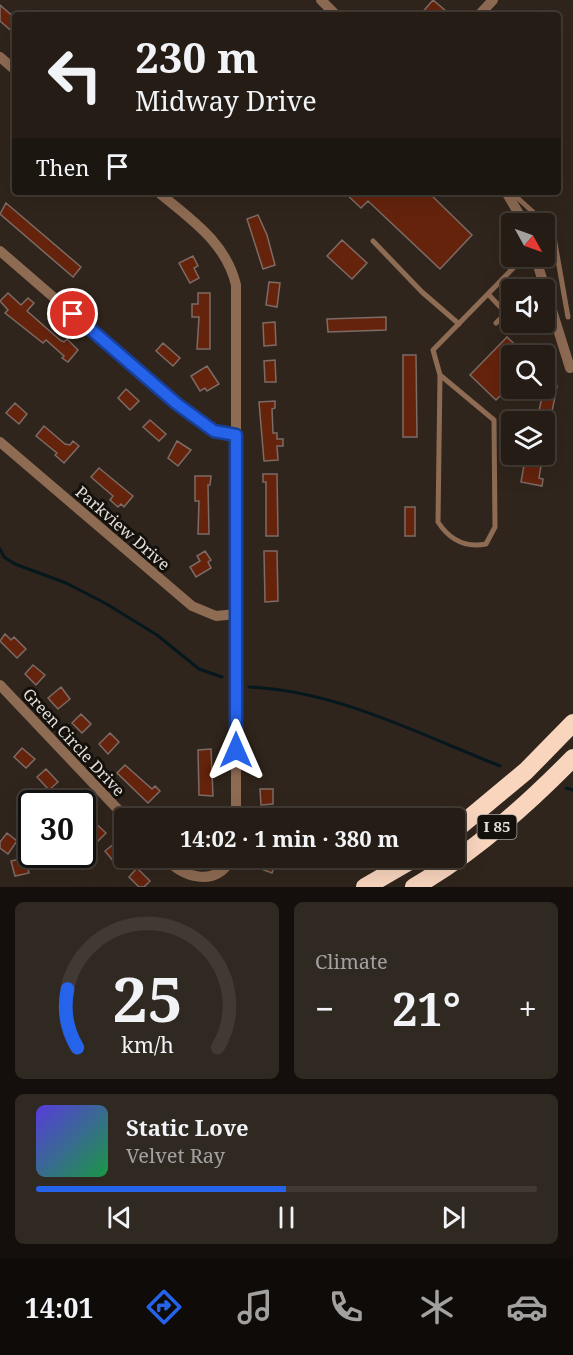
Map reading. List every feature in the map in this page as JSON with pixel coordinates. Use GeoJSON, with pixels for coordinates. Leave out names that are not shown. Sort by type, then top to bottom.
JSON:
{"type":"FeatureCollection","features":[{"type":"Feature","properties":{"kind":"highway","name":"I 85"},"geometry":{"type":"LineString","coordinates":[[465,822],[525,771],[573,723]]}},
{"type":"Feature","properties":{"kind":"highway","name":"I 85"},"geometry":{"type":"LineString","coordinates":[[414,887],[469,850],[542,790],[573,758]]}},
{"type":"Feature","properties":{"kind":"highway"},"geometry":{"type":"LineString","coordinates":[[366,887],[399,868]]}},
{"type":"Feature","properties":{"kind":"street"},"geometry":{"type":"LineString","coordinates":[[321,0],[333,12]]}},
{"type":"Feature","properties":{"kind":"street"},"geometry":{"type":"LineString","coordinates":[[482,12],[493,0]]}},
{"type":"Feature","properties":{"kind":"street"},"geometry":{"type":"LineString","coordinates":[[0,57],[12,67]]}},
{"type":"Feature","properties":{"kind":"street"},"geometry":{"type":"LineString","coordinates":[[162,195],[207,233],[231,266],[236,285],[236,808]]}},
{"type":"Feature","properties":{"kind":"street"},"geometry":{"type":"LineString","coordinates":[[508,195],[518,213]]}},
{"type":"Feature","properties":{"kind":"street"},"geometry":{"type":"LineString","coordinates":[[0,251],[177,404],[214,431],[236,435]]}},
{"type":"Feature","properties":{"kind":"street"},"geometry":{"type":"LineString","coordinates":[[555,319],[570,368]]}},
{"type":"Feature","properties":{"kind":"street","name":"Parkview Drive"},"geometry":{"type":"LineString","coordinates":[[0,442],[192,606],[216,616],[236,614]]}},
{"type":"Feature","properties":{"kind":"street","name":"Green Circle Drive"},"geometry":{"type":"LineString","coordinates":[[0,686],[116,808]]}},
{"type":"Feature","properties":{"kind":"street"},"geometry":{"type":"LineString","coordinates":[[176,868],[184,875],[207,879],[218,875],[224,868]]}},
{"type":"Feature","properties":{"kind":"lane"},"geometry":{"type":"LineString","coordinates":[[514,195],[544,222],[552,226],[570,318],[555,316]]}},
{"type":"Feature","properties":{"kind":"lane"},"geometry":{"type":"LineString","coordinates":[[373,241],[422,292],[459,324]]}},
{"type":"Feature","properties":{"kind":"lane"},"geometry":{"type":"LineString","coordinates":[[440,375],[494,420],[495,527],[486,544],[472,547],[447,536],[438,522],[440,375],[433,350],[514,267]]}},
{"type":"Feature","properties":{"kind":"lane"},"geometry":{"type":"LineString","coordinates":[[488,294],[506,313],[496,323]]}},
{"type":"Feature","properties":{"kind":"building"},"geometry":{"type":"Polygon","coordinates":[[[433,0],[446,11],[445,12],[423,12],[433,0]]]}},
{"type":"Feature","properties":{"kind":"building"},"geometry":{"type":"Polygon","coordinates":[[[0,5],[12,15],[12,31],[0,21],[0,5]]]}},
{"type":"Feature","properties":{"kind":"building"},"geometry":{"type":"Polygon","coordinates":[[[347,195],[431,195],[472,235],[440,269],[368,201],[361,208],[347,195]]]}},
{"type":"Feature","properties":{"kind":"building"},"geometry":{"type":"Polygon","coordinates":[[[6,203],[81,267],[73,277],[0,214],[6,203]]]}},
{"type":"Feature","properties":{"kind":"building"},"geometry":{"type":"Polygon","coordinates":[[[258,215],[267,235],[275,265],[263,269],[247,219],[258,215]]]}},
{"type":"Feature","properties":{"kind":"building"},"geometry":{"type":"Polygon","coordinates":[[[342,240],[367,263],[352,279],[327,256],[342,240]]]}},
{"type":"Feature","properties":{"kind":"building"},"geometry":{"type":"Polygon","coordinates":[[[193,256],[198,266],[194,268],[199,278],[190,283],[179,263],[193,256]]]}},
{"type":"Feature","properties":{"kind":"building"},"geometry":{"type":"Polygon","coordinates":[[[269,282],[280,283],[277,307],[266,305],[269,282]]]}},
{"type":"Feature","properties":{"kind":"building"},"geometry":{"type":"Polygon","coordinates":[[[8,293],[21,305],[28,298],[34,303],[27,311],[60,340],[64,342],[67,339],[78,350],[68,362],[46,340],[43,343],[5,313],[8,310],[0,301],[8,293]]]}},
{"type":"Feature","properties":{"kind":"building"},"geometry":{"type":"Polygon","coordinates":[[[198,293],[210,293],[210,349],[197,349],[199,317],[192,317],[192,304],[198,304],[198,293]]]}},
{"type":"Feature","properties":{"kind":"building"},"geometry":{"type":"Polygon","coordinates":[[[386,317],[386,330],[328,332],[327,319],[386,317]]]}},
{"type":"Feature","properties":{"kind":"building"},"geometry":{"type":"Polygon","coordinates":[[[275,322],[276,345],[264,346],[263,323],[275,322]]]}},
{"type":"Feature","properties":{"kind":"building"},"geometry":{"type":"Polygon","coordinates":[[[507,337],[515,345],[501,345],[501,395],[496,400],[470,375],[507,337]]]}},
{"type":"Feature","properties":{"kind":"building"},"geometry":{"type":"Polygon","coordinates":[[[163,343],[180,358],[173,366],[156,351],[163,343]]]}},
{"type":"Feature","properties":{"kind":"building"},"geometry":{"type":"Polygon","coordinates":[[[403,355],[416,355],[417,437],[403,437],[403,355]]]}},
{"type":"Feature","properties":{"kind":"building"},"geometry":{"type":"Polygon","coordinates":[[[275,360],[276,382],[265,382],[264,361],[275,360]]]}},
{"type":"Feature","properties":{"kind":"building"},"geometry":{"type":"Polygon","coordinates":[[[207,366],[219,384],[207,391],[205,388],[200,391],[191,376],[207,366]]]}},
{"type":"Feature","properties":{"kind":"building"},"geometry":{"type":"Polygon","coordinates":[[[126,389],[139,401],[130,410],[118,398],[126,389]]]}},
{"type":"Feature","properties":{"kind":"building"},"geometry":{"type":"Polygon","coordinates":[[[542,399],[554,399],[552,411],[539,411],[542,399]]]}},
{"type":"Feature","properties":{"kind":"building"},"geometry":{"type":"Polygon","coordinates":[[[275,401],[275,408],[272,409],[273,433],[277,433],[277,439],[283,439],[283,446],[277,446],[278,460],[264,461],[259,402],[275,401]]]}},
{"type":"Feature","properties":{"kind":"building"},"geometry":{"type":"Polygon","coordinates":[[[15,403],[27,414],[19,424],[6,413],[15,403]]]}},
{"type":"Feature","properties":{"kind":"building"},"geometry":{"type":"Polygon","coordinates":[[[150,420],[166,434],[159,441],[143,427],[150,420]]]}},
{"type":"Feature","properties":{"kind":"building"},"geometry":{"type":"Polygon","coordinates":[[[44,426],[65,444],[70,445],[73,441],[79,446],[64,463],[55,455],[57,453],[36,436],[44,426]]]}},
{"type":"Feature","properties":{"kind":"building"},"geometry":{"type":"Polygon","coordinates":[[[177,441],[191,450],[178,466],[168,458],[177,441]]]}},
{"type":"Feature","properties":{"kind":"building"},"geometry":{"type":"Polygon","coordinates":[[[524,465],[541,465],[539,478],[543,479],[542,486],[521,482],[524,465]]]}},
{"type":"Feature","properties":{"kind":"building"},"geometry":{"type":"Polygon","coordinates":[[[99,468],[133,496],[124,507],[121,504],[118,507],[110,500],[113,496],[91,477],[99,468]]]}},
{"type":"Feature","properties":{"kind":"building"},"geometry":{"type":"Polygon","coordinates":[[[263,474],[277,474],[278,536],[266,536],[266,482],[263,482],[263,474]]]}},
{"type":"Feature","properties":{"kind":"building"},"geometry":{"type":"Polygon","coordinates":[[[195,476],[211,476],[210,485],[208,485],[209,534],[198,534],[199,501],[195,501],[195,476]]]}},
{"type":"Feature","properties":{"kind":"building"},"geometry":{"type":"Polygon","coordinates":[[[405,507],[415,507],[415,536],[405,536],[405,507]]]}},
{"type":"Feature","properties":{"kind":"building"},"geometry":{"type":"Polygon","coordinates":[[[205,551],[211,560],[208,562],[211,568],[196,577],[190,567],[200,561],[197,556],[205,551]]]}},
{"type":"Feature","properties":{"kind":"building"},"geometry":{"type":"Polygon","coordinates":[[[264,551],[277,551],[278,601],[265,602],[264,551]]]}},
{"type":"Feature","properties":{"kind":"building"},"geometry":{"type":"Polygon","coordinates":[[[5,634],[11,640],[14,637],[26,649],[17,658],[0,641],[5,634]]]}},
{"type":"Feature","properties":{"kind":"building"},"geometry":{"type":"Polygon","coordinates":[[[33,665],[45,675],[36,685],[25,674],[33,665]]]}},
{"type":"Feature","properties":{"kind":"building"},"geometry":{"type":"Polygon","coordinates":[[[61,687],[70,699],[58,709],[48,698],[61,687]]]}},
{"type":"Feature","properties":{"kind":"building"},"geometry":{"type":"Polygon","coordinates":[[[81,714],[91,724],[82,733],[72,723],[81,714]]]}},
{"type":"Feature","properties":{"kind":"building"},"geometry":{"type":"Polygon","coordinates":[[[110,733],[119,742],[108,754],[99,744],[110,733]]]}},
{"type":"Feature","properties":{"kind":"building"},"geometry":{"type":"Polygon","coordinates":[[[22,748],[35,759],[26,768],[14,757],[22,748]]]}},
{"type":"Feature","properties":{"kind":"building"},"geometry":{"type":"Polygon","coordinates":[[[211,749],[213,796],[199,795],[198,750],[211,749]]]}},
{"type":"Feature","properties":{"kind":"building"},"geometry":{"type":"Polygon","coordinates":[[[125,765],[152,789],[155,786],[160,791],[148,803],[117,773],[125,765]]]}},
{"type":"Feature","properties":{"kind":"building"},"geometry":{"type":"Polygon","coordinates":[[[46,769],[58,782],[49,790],[37,777],[46,769]]]}},
{"type":"Feature","properties":{"kind":"building"},"geometry":{"type":"Polygon","coordinates":[[[260,789],[273,789],[273,804],[261,805],[260,789]]]}},
{"type":"Feature","properties":{"kind":"building"},"geometry":{"type":"Polygon","coordinates":[[[96,824],[106,833],[96,841],[96,824]]]}},
{"type":"Feature","properties":{"kind":"building"},"geometry":{"type":"Polygon","coordinates":[[[7,833],[17,841],[8,854],[0,848],[0,842],[7,833]]]}},
{"type":"Feature","properties":{"kind":"building"},"geometry":{"type":"Polygon","coordinates":[[[114,844],[114,862],[105,851],[114,844]]]}},
{"type":"Feature","properties":{"kind":"building"},"geometry":{"type":"Polygon","coordinates":[[[18,860],[18,868],[28,868],[29,873],[15,876],[11,861],[18,860]]]}},
{"type":"Feature","properties":{"kind":"building"},"geometry":{"type":"Polygon","coordinates":[[[137,868],[150,881],[144,887],[139,887],[129,877],[137,868]]]}},
{"type":"Feature","properties":{"kind":"building"},"geometry":{"type":"Polygon","coordinates":[[[259,868],[274,868],[272,873],[259,868]]]}},
{"type":"Feature","properties":{"kind":"waterway"},"geometry":{"type":"LineString","coordinates":[[0,549],[4,557],[15,564],[66,583],[105,603],[157,635],[199,669],[222,677]]}},
{"type":"Feature","properties":{"kind":"waterway"},"geometry":{"type":"LineString","coordinates":[[249,687],[282,690],[346,705],[500,766]]}},
{"type":"Feature","properties":{"kind":"waterway"},"geometry":{"type":"LineString","coordinates":[[566,788],[573,790]]}},
{"type":"Feature","properties":{"kind":"route"},"geometry":{"type":"LineString","coordinates":[[73,314],[177,404],[214,431],[236,435],[236,750]]}}]}
